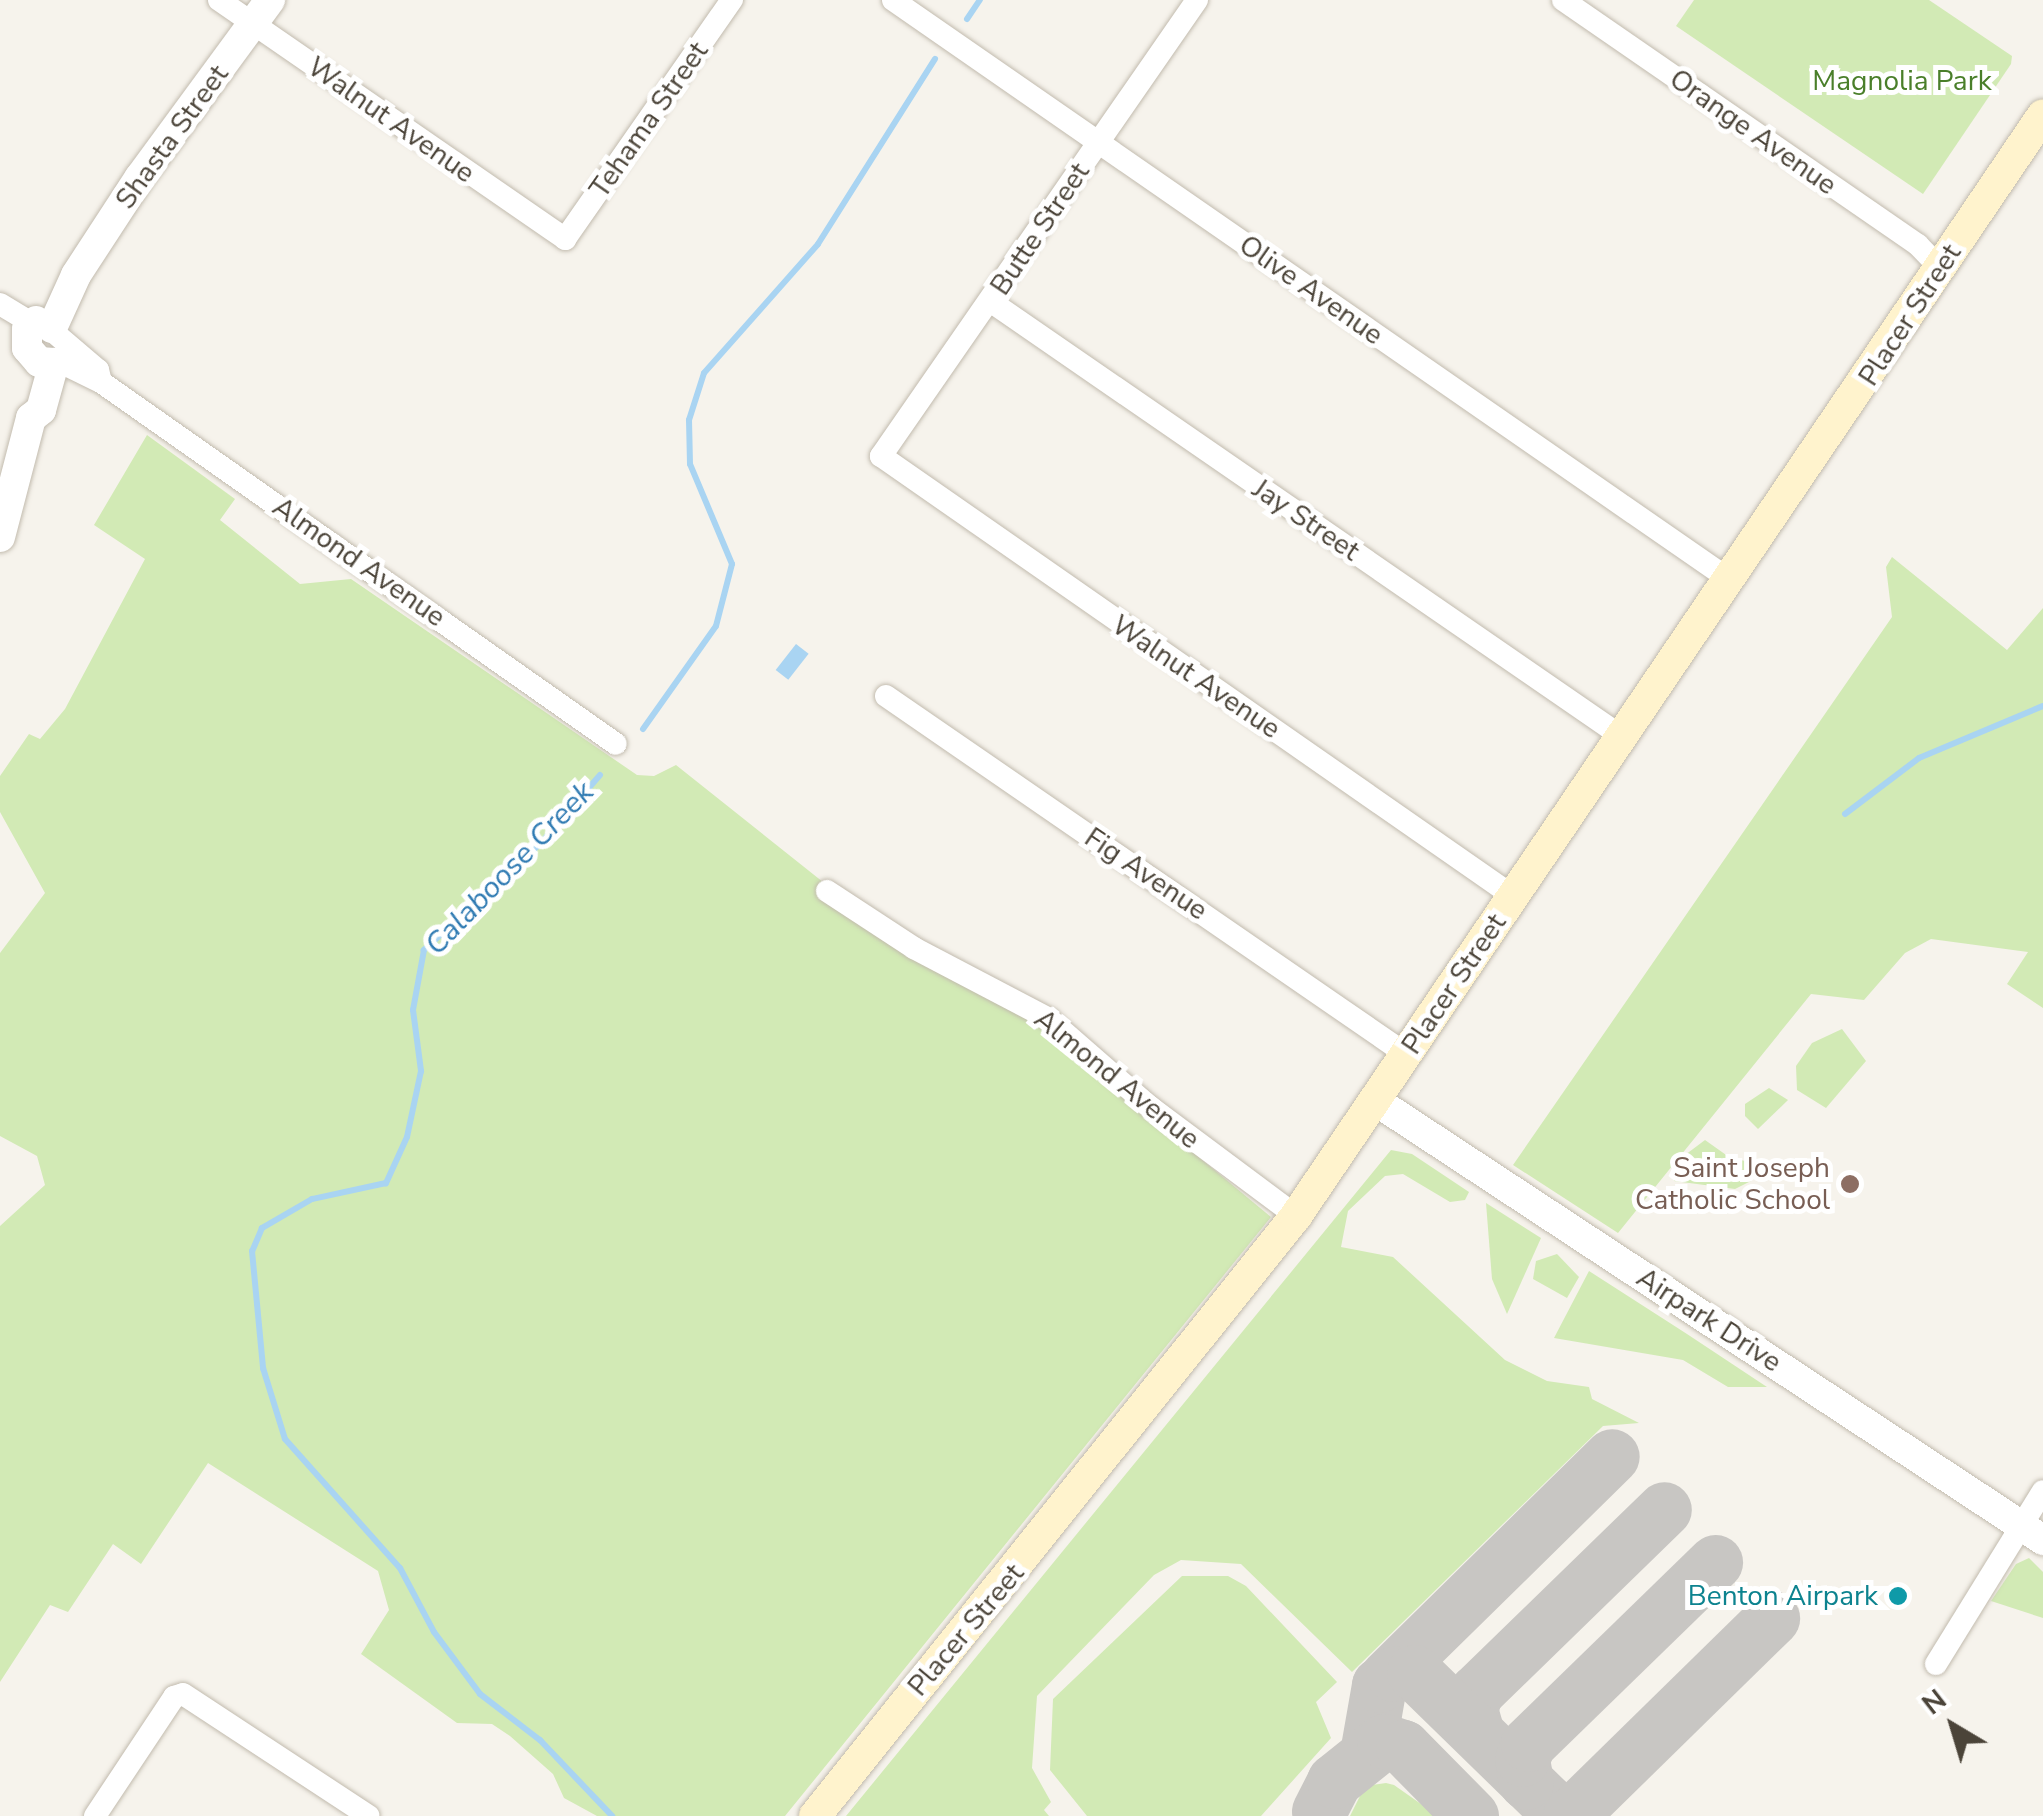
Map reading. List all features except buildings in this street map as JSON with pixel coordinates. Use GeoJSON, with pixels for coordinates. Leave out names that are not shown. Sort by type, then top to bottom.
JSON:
{"type":"FeatureCollection","features":[{"type":"Feature","properties":{"kind":"main road","name":"Placer Street"},"geometry":{"type":"LineString","coordinates":[[815,1816],[1296,1216],[1624,738],[2043,115]]}},
{"type":"Feature","properties":{"kind":"street","name":"Walnut Avenue"},"geometry":{"type":"LineString","coordinates":[[219,0],[262,12],[565,239]]}},
{"type":"Feature","properties":{"kind":"street","name":"Tehama Street"},"geometry":{"type":"LineString","coordinates":[[565,239],[732,0]]}},
{"type":"Feature","properties":{"kind":"street","name":"Olive Avenue"},"geometry":{"type":"LineString","coordinates":[[893,0],[1730,580]]}},
{"type":"Feature","properties":{"kind":"street","name":"Butte Street"},"geometry":{"type":"LineString","coordinates":[[881,456],[1197,0]]}},
{"type":"Feature","properties":{"kind":"street","name":"Orange Avenue"},"geometry":{"type":"LineString","coordinates":[[1563,0],[1918,245],[1940,268]]}},
{"type":"Feature","properties":{"kind":"street","name":"Shasta Street"},"geometry":{"type":"LineString","coordinates":[[0,537],[31,418],[41,410],[34,331],[262,12]]}},
{"type":"Feature","properties":{"kind":"street","name":"Jay Street"},"geometry":{"type":"LineString","coordinates":[[990,301],[1624,738]]}},
{"type":"Feature","properties":{"kind":"street","name":"Almond Avenue"},"geometry":{"type":"LineString","coordinates":[[34,331],[98,370],[101,382],[616,744]]}},
{"type":"Feature","properties":{"kind":"street","name":"Walnut Avenue"},"geometry":{"type":"LineString","coordinates":[[881,456],[1513,896]]}},
{"type":"Feature","properties":{"kind":"street","name":"Fig Avenue"},"geometry":{"type":"LineString","coordinates":[[886,696],[1406,1054]]}},
{"type":"Feature","properties":{"kind":"street","name":"Almond Avenue"},"geometry":{"type":"LineString","coordinates":[[827,891],[914,948],[1049,1019],[1166,1118],[1296,1216]]}},
{"type":"Feature","properties":{"kind":"street","name":"Airpark Drive"},"geometry":{"type":"LineString","coordinates":[[1376,1101],[2032,1531]]}},
{"type":"Feature","properties":{"kind":"street"},"geometry":{"type":"LineString","coordinates":[[1936,1664],[2032,1531],[2043,1490]]}},
{"type":"Feature","properties":{"kind":"street"},"geometry":{"type":"LineString","coordinates":[[95,1816],[174,1697],[183,1694],[369,1816]]}},
{"type":"Feature","properties":{"kind":"green space","name":"Magnolia Park"},"geometry":{"type":"Polygon","coordinates":[[[1694,0],[1929,0],[2012,56],[2011,64],[1923,194],[1676,26],[1694,0]]]}},
{"type":"Feature","properties":{"kind":"green space"},"geometry":{"type":"Polygon","coordinates":[[[147,435],[235,499],[220,520],[300,584],[351,579],[637,775],[654,776],[676,765],[828,886],[1018,1007],[1271,1217],[785,1816],[597,1816],[564,1798],[553,1774],[510,1736],[492,1724],[457,1723],[361,1654],[389,1610],[378,1571],[208,1463],[141,1564],[113,1544],[68,1612],[50,1605],[0,1682],[0,1226],[45,1185],[37,1156],[0,1136],[0,953],[45,893],[0,812],[0,776],[29,734],[40,739],[65,709],[145,559],[94,525],[147,435]]]}},
{"type":"Feature","properties":{"kind":"green space"},"geometry":{"type":"Polygon","coordinates":[[[1892,557],[2007,650],[2043,608],[2043,1008],[2007,984],[2028,952],[1931,939],[1905,953],[1864,1000],[1811,994],[1618,1233],[1513,1165],[1892,617],[1886,567],[1892,557]]]}},
{"type":"Feature","properties":{"kind":"green space"},"geometry":{"type":"Polygon","coordinates":[[[1842,1029],[1866,1061],[1826,1108],[1797,1090],[1796,1066],[1812,1043],[1842,1029]]]}},
{"type":"Feature","properties":{"kind":"green space"},"geometry":{"type":"Polygon","coordinates":[[[1769,1088],[1788,1100],[1758,1129],[1745,1116],[1745,1104],[1769,1088]]]}},
{"type":"Feature","properties":{"kind":"green space"},"geometry":{"type":"Polygon","coordinates":[[[1705,1140],[1729,1157],[1753,1163],[1751,1181],[1735,1189],[1674,1181],[1685,1155],[1705,1140]]]}},
{"type":"Feature","properties":{"kind":"green space"},"geometry":{"type":"Polygon","coordinates":[[[1391,1150],[1412,1154],[1469,1192],[1465,1200],[1450,1202],[1403,1174],[1385,1176],[1348,1211],[1341,1247],[1393,1257],[1505,1360],[1547,1381],[1589,1387],[1592,1399],[1639,1423],[1603,1426],[1352,1672],[1241,1564],[1181,1560],[1154,1575],[1037,1696],[1032,1768],[1051,1802],[1044,1810],[1049,1816],[846,1816],[1391,1150]]]}},
{"type":"Feature","properties":{"kind":"green space"},"geometry":{"type":"Polygon","coordinates":[[[1486,1203],[1541,1238],[1507,1314],[1492,1279],[1486,1203]]]}},
{"type":"Feature","properties":{"kind":"green space"},"geometry":{"type":"Polygon","coordinates":[[[1557,1254],[1579,1277],[1567,1298],[1533,1279],[1536,1261],[1557,1254]]]}},
{"type":"Feature","properties":{"kind":"green space"},"geometry":{"type":"Polygon","coordinates":[[[1589,1271],[1767,1387],[1728,1387],[1683,1360],[1554,1338],[1589,1271]]]}},
{"type":"Feature","properties":{"kind":"green space"},"geometry":{"type":"Polygon","coordinates":[[[2029,1558],[2043,1572],[2043,1618],[1991,1601],[2016,1564],[2029,1558]]]}},
{"type":"Feature","properties":{"kind":"green space"},"geometry":{"type":"Polygon","coordinates":[[[1182,1576],[1228,1576],[1246,1586],[1337,1682],[1316,1702],[1331,1738],[1261,1816],[1087,1816],[1050,1770],[1053,1699],[1182,1576]]]}},
{"type":"Feature","properties":{"kind":"green space"},"geometry":{"type":"Polygon","coordinates":[[[1386,1783],[1438,1816],[1350,1816],[1365,1786],[1386,1783]]]}},
{"type":"Feature","properties":{"kind":"water"},"geometry":{"type":"Polygon","coordinates":[[[796,644],[809,654],[788,680],[776,670],[796,644]]]}},
{"type":"Feature","properties":{"kind":"waterway","name":"Calaboose Creek"},"geometry":{"type":"LineString","coordinates":[[967,19],[980,0]]}},
{"type":"Feature","properties":{"kind":"waterway","name":"Calaboose Creek"},"geometry":{"type":"LineString","coordinates":[[643,729],[716,626],[732,564],[690,464],[689,420],[704,373],[818,244],[935,59]]}},
{"type":"Feature","properties":{"kind":"waterway"},"geometry":{"type":"LineString","coordinates":[[1845,814],[1919,758],[2043,706]]}},
{"type":"Feature","properties":{"kind":"waterway","name":"Calaboose Creek"},"geometry":{"type":"LineString","coordinates":[[600,775],[541,843],[424,950],[413,1010],[421,1071],[407,1137],[386,1183],[312,1199],[262,1228],[252,1251],[263,1368],[285,1439],[400,1568],[434,1632],[480,1694],[540,1740],[612,1816]]}},
{"type":"Feature","properties":{"kind":"taxiway"},"geometry":{"type":"LineString","coordinates":[[1387,1677],[1612,1456]]}},
{"type":"Feature","properties":{"kind":"taxiway"},"geometry":{"type":"LineString","coordinates":[[1476,1730],[1470,1709],[1476,1692],[1664,1509]]}},
{"type":"Feature","properties":{"kind":"taxiway"},"geometry":{"type":"LineString","coordinates":[[1526,1782],[1522,1759],[1528,1744],[1715,1562]]}},
{"type":"Feature","properties":{"kind":"taxiway"},"geometry":{"type":"LineString","coordinates":[[1570,1816],[1772,1618]]}},
{"type":"Feature","properties":{"kind":"taxiway"},"geometry":{"type":"LineString","coordinates":[[1368,1748],[1379,1685],[1393,1674],[1414,1672],[1547,1802],[1552,1816]]}},
{"type":"Feature","properties":{"kind":"taxiway"},"geometry":{"type":"LineString","coordinates":[[1319,1811],[1334,1781],[1384,1741],[1403,1747],[1471,1816]]}},
{"type":"Feature","properties":{"kind":"place","name":"Saint Joseph Catholic School"},"geometry":{"type":"Point","coordinates":[1850,1184]}},
{"type":"Feature","properties":{"kind":"place","name":"Benton Airpark"},"geometry":{"type":"Point","coordinates":[1898,1596]}}]}
